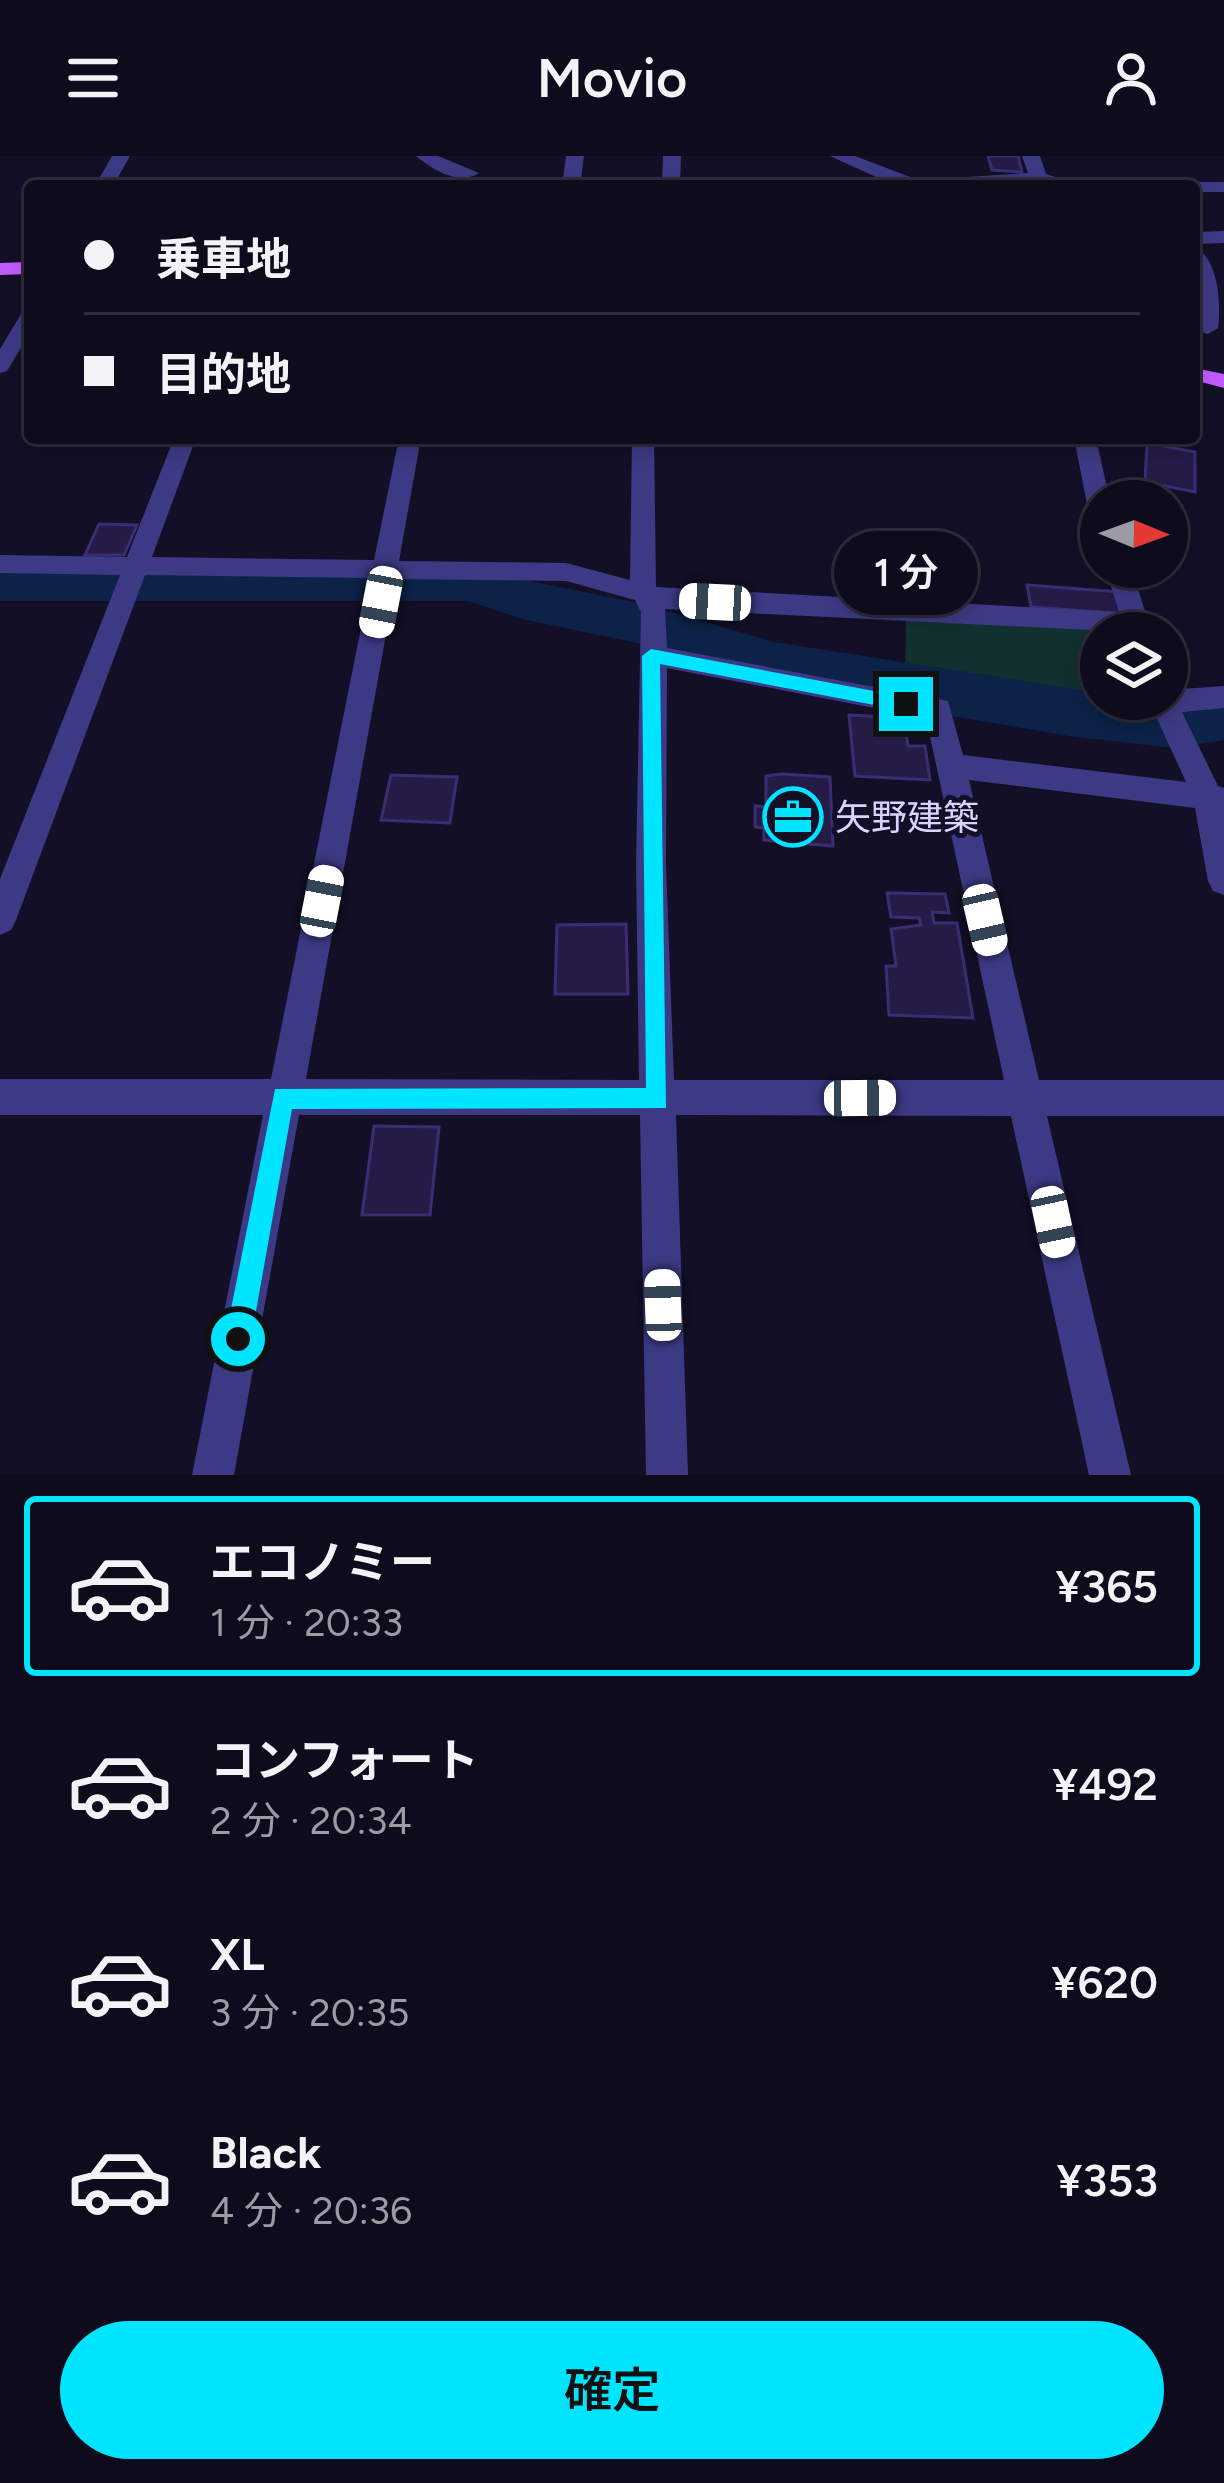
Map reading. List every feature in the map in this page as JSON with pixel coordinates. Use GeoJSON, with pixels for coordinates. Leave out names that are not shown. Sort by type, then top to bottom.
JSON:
{"type":"FeatureCollection","features":[{"type":"Feature","properties":{"kind":"street"},"geometry":{"type":"LineString","coordinates":[[424,156],[454,172],[470,172]]}},
{"type":"Feature","properties":{"kind":"street"},"geometry":{"type":"LineString","coordinates":[[839,156],[897,180]]}},
{"type":"Feature","properties":{"kind":"street"},"geometry":{"type":"LineString","coordinates":[[1031,156],[1038,178]]}},
{"type":"Feature","properties":{"kind":"street"},"geometry":{"type":"LineString","coordinates":[[1001,180],[1047,180]]}},
{"type":"Feature","properties":{"kind":"street"},"geometry":{"type":"LineString","coordinates":[[1200,270],[1213,310],[1208,328],[1200,326]]}},
{"type":"Feature","properties":{"kind":"street"},"geometry":{"type":"LineString","coordinates":[[0,367],[24,325]]}},
{"type":"Feature","properties":{"kind":"street"},"geometry":{"type":"LineString","coordinates":[[0,920],[183,444]]}},
{"type":"Feature","properties":{"kind":"street"},"geometry":{"type":"LineString","coordinates":[[213,1475],[409,444]]}},
{"type":"Feature","properties":{"kind":"street"},"geometry":{"type":"LineString","coordinates":[[644,444],[644,592],[654,612],[651,864],[667,1475]]}},
{"type":"Feature","properties":{"kind":"street"},"geometry":{"type":"LineString","coordinates":[[1086,444],[1094,480]]}},
{"type":"Feature","properties":{"kind":"street"},"geometry":{"type":"LineString","coordinates":[[0,564],[566,572],[668,600],[1080,624]]}},
{"type":"Feature","properties":{"kind":"street"},"geometry":{"type":"LineString","coordinates":[[651,656],[938,709],[1109,1475]]}},
{"type":"Feature","properties":{"kind":"street"},"geometry":{"type":"LineString","coordinates":[[1188,701],[1224,697]]}},
{"type":"Feature","properties":{"kind":"street"},"geometry":{"type":"LineString","coordinates":[[1171,720],[1216,799],[1224,881]]}},
{"type":"Feature","properties":{"kind":"street"},"geometry":{"type":"LineString","coordinates":[[951,766],[1216,799]]}},
{"type":"Feature","properties":{"kind":"street"},"geometry":{"type":"LineString","coordinates":[[0,1097],[1224,1098]]}},
{"type":"Feature","properties":{"kind":"green space"},"geometry":{"type":"Polygon","coordinates":[[[906,619],[1080,628],[1080,692],[905,672],[906,619]]]}},
{"type":"Feature","properties":{"kind":"building"},"geometry":{"type":"Polygon","coordinates":[[[988,156],[1018,156],[1022,172],[992,170],[988,156]]]}},
{"type":"Feature","properties":{"kind":"building"},"geometry":{"type":"Polygon","coordinates":[[[1147,444],[1195,452],[1195,492],[1188,491],[1188,480],[1145,480],[1147,444]]]}},
{"type":"Feature","properties":{"kind":"building"},"geometry":{"type":"Polygon","coordinates":[[[99,524],[137,525],[124,555],[85,555],[99,524]]]}},
{"type":"Feature","properties":{"kind":"building"},"geometry":{"type":"Polygon","coordinates":[[[1027,585],[1120,592],[1125,612],[1099,612],[1031,607],[1027,585]]]}},
{"type":"Feature","properties":{"kind":"building"},"geometry":{"type":"Polygon","coordinates":[[[849,715],[904,718],[908,746],[925,746],[930,780],[855,776],[849,715]]]}},
{"type":"Feature","properties":{"kind":"building"},"geometry":{"type":"Polygon","coordinates":[[[391,775],[457,777],[450,823],[381,820],[391,775]]]}},
{"type":"Feature","properties":{"kind":"building","name":"矢野建築"},"geometry":{"type":"Polygon","coordinates":[[[766,776],[830,777],[833,846],[764,840],[764,828],[755,827],[755,806],[766,807],[766,776]]]}},
{"type":"Feature","properties":{"kind":"building"},"geometry":{"type":"Polygon","coordinates":[[[887,893],[945,894],[949,913],[932,912],[934,923],[957,923],[973,1018],[889,1015],[886,966],[896,966],[891,929],[921,925],[919,918],[891,917],[887,893]]]}},
{"type":"Feature","properties":{"kind":"building"},"geometry":{"type":"Polygon","coordinates":[[[626,924],[628,994],[555,994],[557,925],[626,924]]]}},
{"type":"Feature","properties":{"kind":"building"},"geometry":{"type":"Polygon","coordinates":[[[374,1126],[439,1127],[430,1215],[362,1215],[374,1126]]]}},
{"type":"Feature","properties":{"kind":"waterway"},"geometry":{"type":"LineString","coordinates":[[0,582],[470,582],[522,599],[643,624],[774,664],[1069,713],[1172,724],[1224,717]]}},
{"type":"Feature","properties":{"kind":"place","name":"矢野建築"},"geometry":{"type":"Point","coordinates":[793,817]}},
{"type":"Feature","properties":{"kind":"route"},"geometry":{"type":"LineString","coordinates":[[238,1339],[283,1097],[658,1100],[651,656],[906,704]]}}]}
